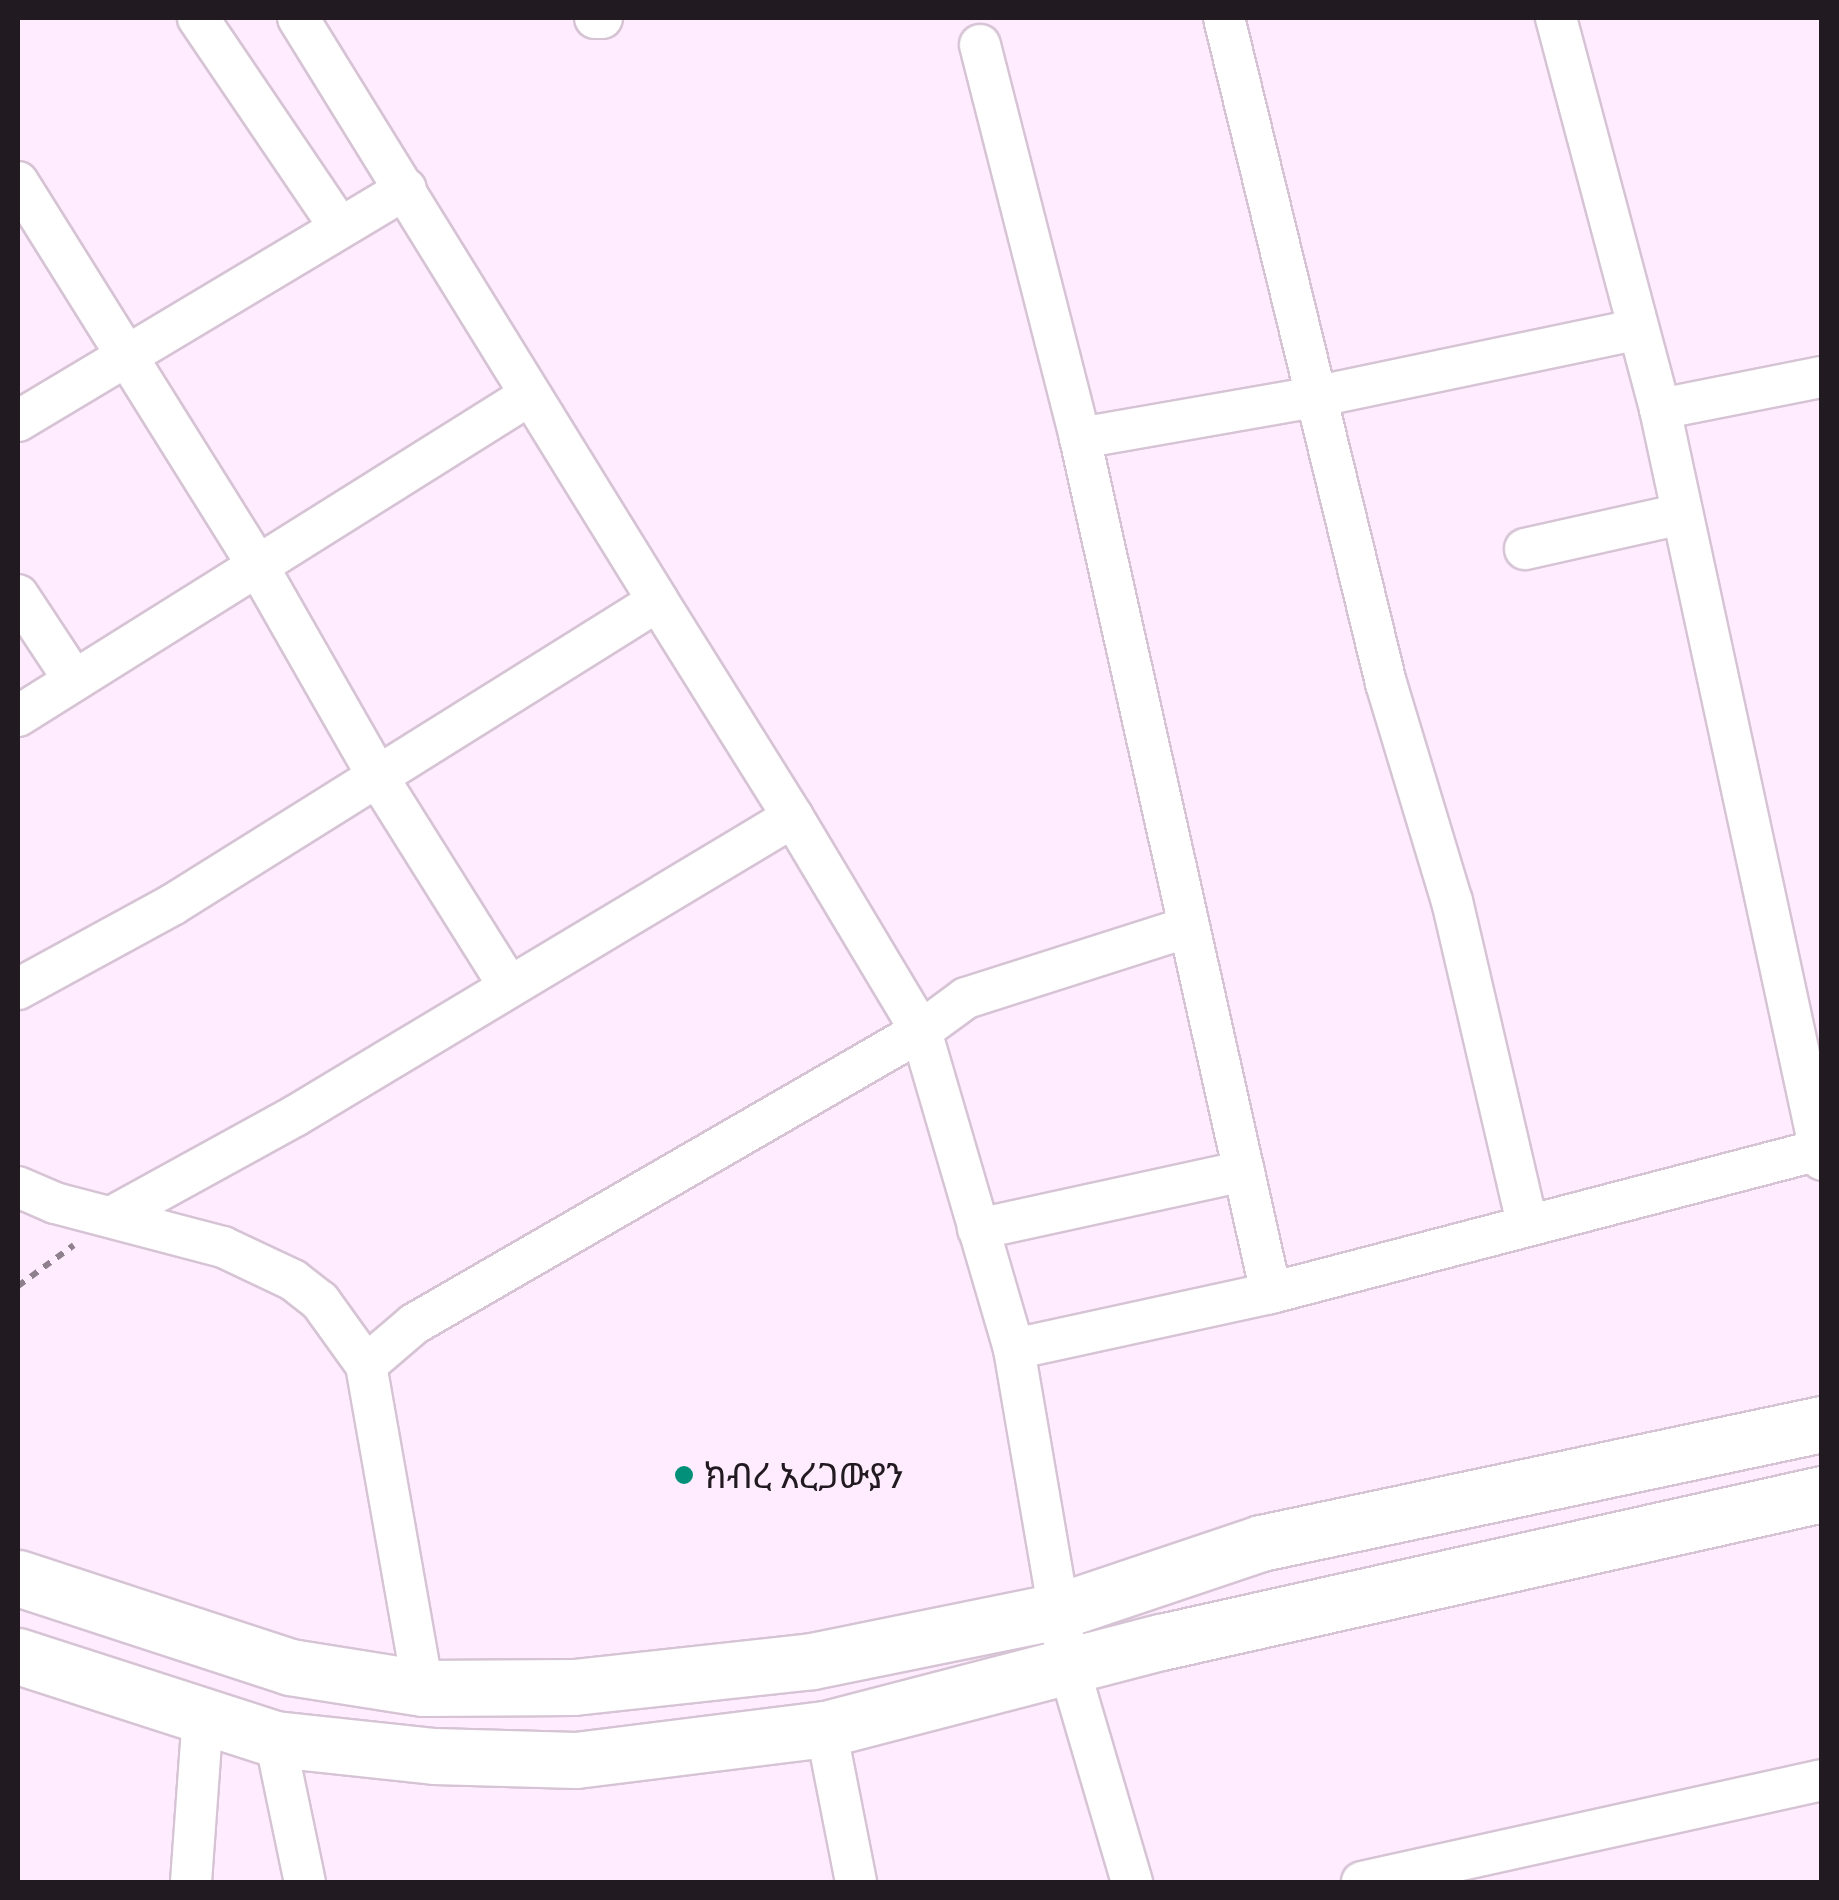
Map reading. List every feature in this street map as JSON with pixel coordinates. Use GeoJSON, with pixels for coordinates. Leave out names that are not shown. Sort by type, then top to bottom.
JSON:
{"type":"FeatureCollection","features":[{"type":"Feature","properties":{"kind":"main road"},"geometry":{"type":"LineString","coordinates":[[18,1578],[290,1667],[423,1688],[574,1687],[812,1662],[1062,1610],[1262,1544],[1822,1424]]}},
{"type":"Feature","properties":{"kind":"main road"},"geometry":{"type":"LineString","coordinates":[[18,1656],[275,1739],[434,1756],[576,1760],[826,1729],[1068,1665],[1822,1494]]}},
{"type":"Feature","properties":{"kind":"street"},"geometry":{"type":"LineString","coordinates":[[198,18],[339,226]]}},
{"type":"Feature","properties":{"kind":"street"},"geometry":{"type":"LineString","coordinates":[[298,18],[921,1031],[1014,1349],[1062,1610],[1068,1665],[1132,1882]]}},
{"type":"Feature","properties":{"kind":"street"},"geometry":{"type":"LineString","coordinates":[[1224,18],[1386,682],[1452,901],[1527,1224]]}},
{"type":"Feature","properties":{"kind":"street"},"geometry":{"type":"LineString","coordinates":[[1014,1349],[1272,1293],[1527,1224],[1820,1155],[1815,1085],[1660,409],[1556,18]]}},
{"type":"Feature","properties":{"kind":"street"},"geometry":{"type":"LineString","coordinates":[[980,44],[1080,438],[1272,1293]]}},
{"type":"Feature","properties":{"kind":"street"},"geometry":{"type":"LineString","coordinates":[[18,182],[256,563],[379,778],[510,986]]}},
{"type":"Feature","properties":{"kind":"street"},"geometry":{"type":"LineString","coordinates":[[18,421],[406,189]]}},
{"type":"Feature","properties":{"kind":"street"},"geometry":{"type":"LineString","coordinates":[[1080,438],[1314,397],[1636,330]]}},
{"type":"Feature","properties":{"kind":"street"},"geometry":{"type":"LineString","coordinates":[[1660,409],[1822,377]]}},
{"type":"Feature","properties":{"kind":"street"},"geometry":{"type":"LineString","coordinates":[[18,716],[256,563],[530,395]]}},
{"type":"Feature","properties":{"kind":"street"},"geometry":{"type":"LineString","coordinates":[[1525,549],[1682,514]]}},
{"type":"Feature","properties":{"kind":"street"},"geometry":{"type":"LineString","coordinates":[[18,595],[74,680]]}},
{"type":"Feature","properties":{"kind":"street"},"geometry":{"type":"LineString","coordinates":[[18,990],[172,905],[658,601]]}},
{"type":"Feature","properties":{"kind":"street"},"geometry":{"type":"LineString","coordinates":[[115,1215],[295,1116],[793,818]]}},
{"type":"Feature","properties":{"kind":"street"},"geometry":{"type":"LineString","coordinates":[[366,1365],[414,1324],[921,1031],[941,1014],[980,992],[1188,927]]}},
{"type":"Feature","properties":{"kind":"street"},"geometry":{"type":"LineString","coordinates":[[978,1228],[1244,1171]]}},
{"type":"Feature","properties":{"kind":"street"},"geometry":{"type":"LineString","coordinates":[[18,1187],[55,1203],[115,1215],[223,1247],[294,1280],[320,1301],[366,1365],[423,1688]]}},
{"type":"Feature","properties":{"kind":"street"},"geometry":{"type":"LineString","coordinates":[[191,1882],[204,1716]]}},
{"type":"Feature","properties":{"kind":"street"},"geometry":{"type":"LineString","coordinates":[[826,1729],[856,1882]]}},
{"type":"Feature","properties":{"kind":"street"},"geometry":{"type":"LineString","coordinates":[[275,1739],[305,1882]]}},
{"type":"Feature","properties":{"kind":"street"},"geometry":{"type":"LineString","coordinates":[[1362,1882],[1822,1780]]}},
{"type":"Feature","properties":{"kind":"path"},"geometry":{"type":"LineString","coordinates":[[18,1286],[115,1215]]}},
{"type":"Feature","properties":{"kind":"place","name":"ክብረ አረጋውያን"},"geometry":{"type":"Point","coordinates":[684,1475]}}]}
